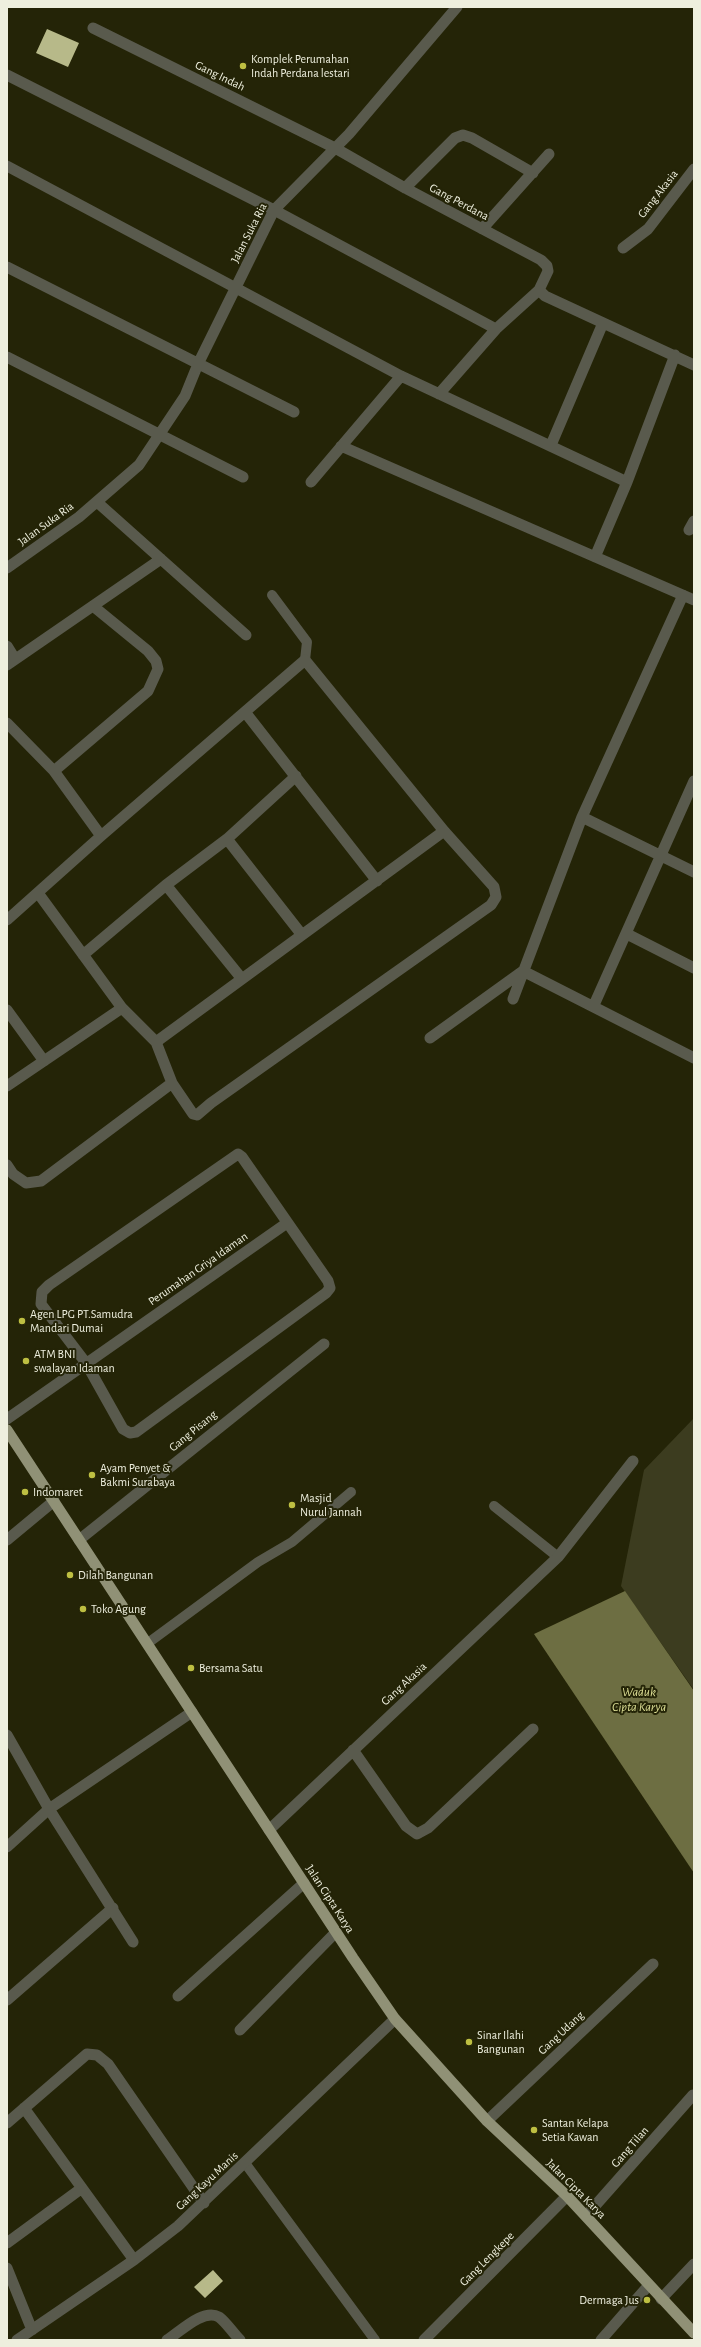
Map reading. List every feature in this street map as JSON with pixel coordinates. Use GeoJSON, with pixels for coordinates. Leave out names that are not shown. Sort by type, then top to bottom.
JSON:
{"type":"FeatureCollection","features":[{"type":"Feature","properties":{"kind":"main road","name":"Jalan Cipta Karya"},"geometry":{"type":"LineString","coordinates":[[7,1430],[336,1932],[395,2018],[487,2121],[567,2196],[648,2286],[694,2333]]}},
{"type":"Feature","properties":{"kind":"street","name":"Jalan Suka Ria"},"geometry":{"type":"LineString","coordinates":[[7,568],[79,517],[139,465],[185,396],[198,364],[274,210],[335,148],[457,7]]}},
{"type":"Feature","properties":{"kind":"street","name":"Gang Indah"},"geometry":{"type":"LineString","coordinates":[[93,28],[335,148]]}},
{"type":"Feature","properties":{"kind":"street"},"geometry":{"type":"LineString","coordinates":[[7,75],[274,210],[496,329]]}},
{"type":"Feature","properties":{"kind":"street"},"geometry":{"type":"LineString","coordinates":[[405,188],[455,138],[463,135],[472,138],[533,173]]}},
{"type":"Feature","properties":{"kind":"street","name":"Gang Perdana"},"geometry":{"type":"LineString","coordinates":[[335,148],[545,264],[548,271],[539,290]]}},
{"type":"Feature","properties":{"kind":"street"},"geometry":{"type":"LineString","coordinates":[[482,229],[549,154]]}},
{"type":"Feature","properties":{"kind":"street"},"geometry":{"type":"LineString","coordinates":[[7,166],[401,376],[551,445],[627,482]]}},
{"type":"Feature","properties":{"kind":"street","name":"Gang Akasia"},"geometry":{"type":"LineString","coordinates":[[622,248],[648,229],[694,169]]}},
{"type":"Feature","properties":{"kind":"street"},"geometry":{"type":"LineString","coordinates":[[7,267],[294,412]]}},
{"type":"Feature","properties":{"kind":"street"},"geometry":{"type":"LineString","coordinates":[[439,394],[496,329],[539,290],[545,296],[694,365]]}},
{"type":"Feature","properties":{"kind":"street"},"geometry":{"type":"LineString","coordinates":[[551,445],[603,323]]}},
{"type":"Feature","properties":{"kind":"street"},"geometry":{"type":"LineString","coordinates":[[595,557],[627,482],[675,355]]}},
{"type":"Feature","properties":{"kind":"street"},"geometry":{"type":"LineString","coordinates":[[7,357],[243,477]]}},
{"type":"Feature","properties":{"kind":"street"},"geometry":{"type":"LineString","coordinates":[[311,482],[401,376]]}},
{"type":"Feature","properties":{"kind":"street"},"geometry":{"type":"LineString","coordinates":[[341,446],[694,600]]}},
{"type":"Feature","properties":{"kind":"street"},"geometry":{"type":"LineString","coordinates":[[98,501],[246,635]]}},
{"type":"Feature","properties":{"kind":"street"},"geometry":{"type":"LineString","coordinates":[[7,646],[11,662],[161,559]]}},
{"type":"Feature","properties":{"kind":"street"},"geometry":{"type":"LineString","coordinates":[[513,999],[582,817],[683,595]]}},
{"type":"Feature","properties":{"kind":"street"},"geometry":{"type":"LineString","coordinates":[[54,771],[148,691],[158,669],[156,661],[148,652],[93,606]]}},
{"type":"Feature","properties":{"kind":"street"},"geometry":{"type":"LineString","coordinates":[[7,920],[101,836],[305,660],[444,831],[494,887],[496,897],[490,905],[211,1103],[198,1115],[193,1114],[172,1083],[156,1042],[122,1008],[38,893]]}},
{"type":"Feature","properties":{"kind":"street"},"geometry":{"type":"LineString","coordinates":[[245,712],[377,881]]}},
{"type":"Feature","properties":{"kind":"street"},"geometry":{"type":"LineString","coordinates":[[7,723],[54,771],[101,836]]}},
{"type":"Feature","properties":{"kind":"street"},"geometry":{"type":"LineString","coordinates":[[83,955],[166,885],[227,839],[296,776]]}},
{"type":"Feature","properties":{"kind":"street"},"geometry":{"type":"LineString","coordinates":[[594,1005],[694,781]]}},
{"type":"Feature","properties":{"kind":"street"},"geometry":{"type":"LineString","coordinates":[[582,817],[694,872]]}},
{"type":"Feature","properties":{"kind":"street"},"geometry":{"type":"LineString","coordinates":[[156,1042],[444,831]]}},
{"type":"Feature","properties":{"kind":"street"},"geometry":{"type":"LineString","coordinates":[[227,839],[302,935]]}},
{"type":"Feature","properties":{"kind":"street"},"geometry":{"type":"LineString","coordinates":[[166,885],[242,979]]}},
{"type":"Feature","properties":{"kind":"street"},"geometry":{"type":"LineString","coordinates":[[627,934],[694,968]]}},
{"type":"Feature","properties":{"kind":"street"},"geometry":{"type":"LineString","coordinates":[[523,971],[594,1005],[694,1058]]}},
{"type":"Feature","properties":{"kind":"street"},"geometry":{"type":"LineString","coordinates":[[430,1038],[523,971]]}},
{"type":"Feature","properties":{"kind":"street"},"geometry":{"type":"LineString","coordinates":[[7,1086],[122,1008]]}},
{"type":"Feature","properties":{"kind":"street"},"geometry":{"type":"LineString","coordinates":[[7,1010],[44,1061]]}},
{"type":"Feature","properties":{"kind":"street"},"geometry":{"type":"LineString","coordinates":[[7,1165],[13,1174],[26,1183],[41,1181],[172,1083]]}},
{"type":"Feature","properties":{"kind":"street"},"geometry":{"type":"LineString","coordinates":[[238,1154],[242,1157],[286,1223],[328,1281],[330,1288],[320,1298],[136,1432],[130,1433],[123,1429],[86,1364],[41,1304],[42,1292],[49,1285],[238,1154]]}},
{"type":"Feature","properties":{"kind":"street","name":"Perumahan Griya Idaman"},"geometry":{"type":"LineString","coordinates":[[7,1419],[286,1223]]}},
{"type":"Feature","properties":{"kind":"street","name":"Gang Pisang"},"geometry":{"type":"LineString","coordinates":[[79,1540],[324,1344]]}},
{"type":"Feature","properties":{"kind":"street","name":"Gang Akasia"},"geometry":{"type":"LineString","coordinates":[[269,1830],[558,1557],[633,1461]]}},
{"type":"Feature","properties":{"kind":"street"},"geometry":{"type":"LineString","coordinates":[[7,1540],[54,1501]]}},
{"type":"Feature","properties":{"kind":"street"},"geometry":{"type":"LineString","coordinates":[[7,1847],[50,1809],[192,1712]]}},
{"type":"Feature","properties":{"kind":"street"},"geometry":{"type":"LineString","coordinates":[[353,1750],[406,1826],[417,1834],[428,1828],[533,1729]]}},
{"type":"Feature","properties":{"kind":"street"},"geometry":{"type":"LineString","coordinates":[[7,1735],[50,1809],[133,1942]]}},
{"type":"Feature","properties":{"kind":"street"},"geometry":{"type":"LineString","coordinates":[[178,1996],[304,1883]]}},
{"type":"Feature","properties":{"kind":"street"},"geometry":{"type":"LineString","coordinates":[[7,2000],[113,1908]]}},
{"type":"Feature","properties":{"kind":"street"},"geometry":{"type":"LineString","coordinates":[[240,2030],[336,1932]]}},
{"type":"Feature","properties":{"kind":"street","name":"Gang Udang"},"geometry":{"type":"LineString","coordinates":[[487,2121],[652,1964]]}},
{"type":"Feature","properties":{"kind":"street","name":"Gang Kayu Manis"},"geometry":{"type":"LineString","coordinates":[[17,2340],[134,2260],[178,2226],[204,2203],[395,2018]]}},
{"type":"Feature","properties":{"kind":"street"},"geometry":{"type":"LineString","coordinates":[[7,2123],[87,2054],[97,2055],[108,2064],[204,2203]]}},
{"type":"Feature","properties":{"kind":"street","name":"Gang Tilan"},"geometry":{"type":"LineString","coordinates":[[586,2216],[693,2095]]}},
{"type":"Feature","properties":{"kind":"street"},"geometry":{"type":"LineString","coordinates":[[24,2108],[134,2260]]}},
{"type":"Feature","properties":{"kind":"street"},"geometry":{"type":"LineString","coordinates":[[7,2243],[82,2188]]}},
{"type":"Feature","properties":{"kind":"street","name":"Gang Lengkepe"},"geometry":{"type":"LineString","coordinates":[[424,2340],[567,2196]]}},
{"type":"Feature","properties":{"kind":"street"},"geometry":{"type":"LineString","coordinates":[[661,2299],[694,2264]]}},
{"type":"Feature","properties":{"kind":"street"},"geometry":{"type":"LineString","coordinates":[[7,2268],[32,2330]]}},
{"type":"Feature","properties":{"kind":"street"},"geometry":{"type":"LineString","coordinates":[[601,2340],[648,2286]]}},
{"type":"Feature","properties":{"kind":"street"},"geometry":{"type":"LineString","coordinates":[[167,2340],[202,2316],[211,2314],[219,2318],[240,2340]]}},
{"type":"Feature","properties":{"kind":"lane"},"geometry":{"type":"LineString","coordinates":[[272,595],[307,642],[305,660]]}},
{"type":"Feature","properties":{"kind":"lane"},"geometry":{"type":"LineString","coordinates":[[148,1643],[258,1562],[292,1542],[351,1492]]}},
{"type":"Feature","properties":{"kind":"lane"},"geometry":{"type":"LineString","coordinates":[[494,1506],[558,1557]]}},
{"type":"Feature","properties":{"kind":"lane"},"geometry":{"type":"LineString","coordinates":[[245,2163],[375,2340]]}},
{"type":"Feature","properties":{"kind":"shaded area"},"geometry":{"type":"Polygon","coordinates":[[[694,1418],[694,1690],[621,1586],[644,1470],[694,1418]]]}},
{"type":"Feature","properties":{"kind":"water","name":"Waduk Cipta Karya"},"geometry":{"type":"Polygon","coordinates":[[[625,1591],[694,1691],[694,1873],[534,1634],[625,1591]]]}},
{"type":"Feature","properties":{"kind":"building"},"geometry":{"type":"Polygon","coordinates":[[[47,29],[79,43],[68,67],[36,53],[47,29]]]}},
{"type":"Feature","properties":{"kind":"building"},"geometry":{"type":"Polygon","coordinates":[[[213,2270],[223,2281],[205,2298],[194,2287],[213,2270]]]}},
{"type":"Feature","properties":{"kind":"place","name":"Komplek Perumahan Indah Perdana lestari"},"geometry":{"type":"Point","coordinates":[243,66]}},
{"type":"Feature","properties":{"kind":"place","name":"Agen LPG PT.Samudra Mandari Dumai"},"geometry":{"type":"Point","coordinates":[22,1321]}},
{"type":"Feature","properties":{"kind":"place","name":"ATM BNI swalayan Idaman"},"geometry":{"type":"Point","coordinates":[26,1361]}},
{"type":"Feature","properties":{"kind":"place","name":"Ayam Penyet & Bakmi Surabaya"},"geometry":{"type":"Point","coordinates":[92,1475]}},
{"type":"Feature","properties":{"kind":"place","name":"Indomaret"},"geometry":{"type":"Point","coordinates":[25,1492]}},
{"type":"Feature","properties":{"kind":"place","name":"Masjid Nurul Jannah"},"geometry":{"type":"Point","coordinates":[292,1505]}},
{"type":"Feature","properties":{"kind":"place","name":"Dilah Bangunan"},"geometry":{"type":"Point","coordinates":[70,1575]}},
{"type":"Feature","properties":{"kind":"place","name":"Toko Agung"},"geometry":{"type":"Point","coordinates":[83,1609]}},
{"type":"Feature","properties":{"kind":"place","name":"Bersama Satu"},"geometry":{"type":"Point","coordinates":[191,1668]}},
{"type":"Feature","properties":{"kind":"place","name":"Sinar Ilahi Bangunan"},"geometry":{"type":"Point","coordinates":[469,2042]}},
{"type":"Feature","properties":{"kind":"place","name":"Santan Kelapa Setia Kawan"},"geometry":{"type":"Point","coordinates":[534,2130]}},
{"type":"Feature","properties":{"kind":"place","name":"Dermaga Jus"},"geometry":{"type":"Point","coordinates":[647,2300]}}]}
